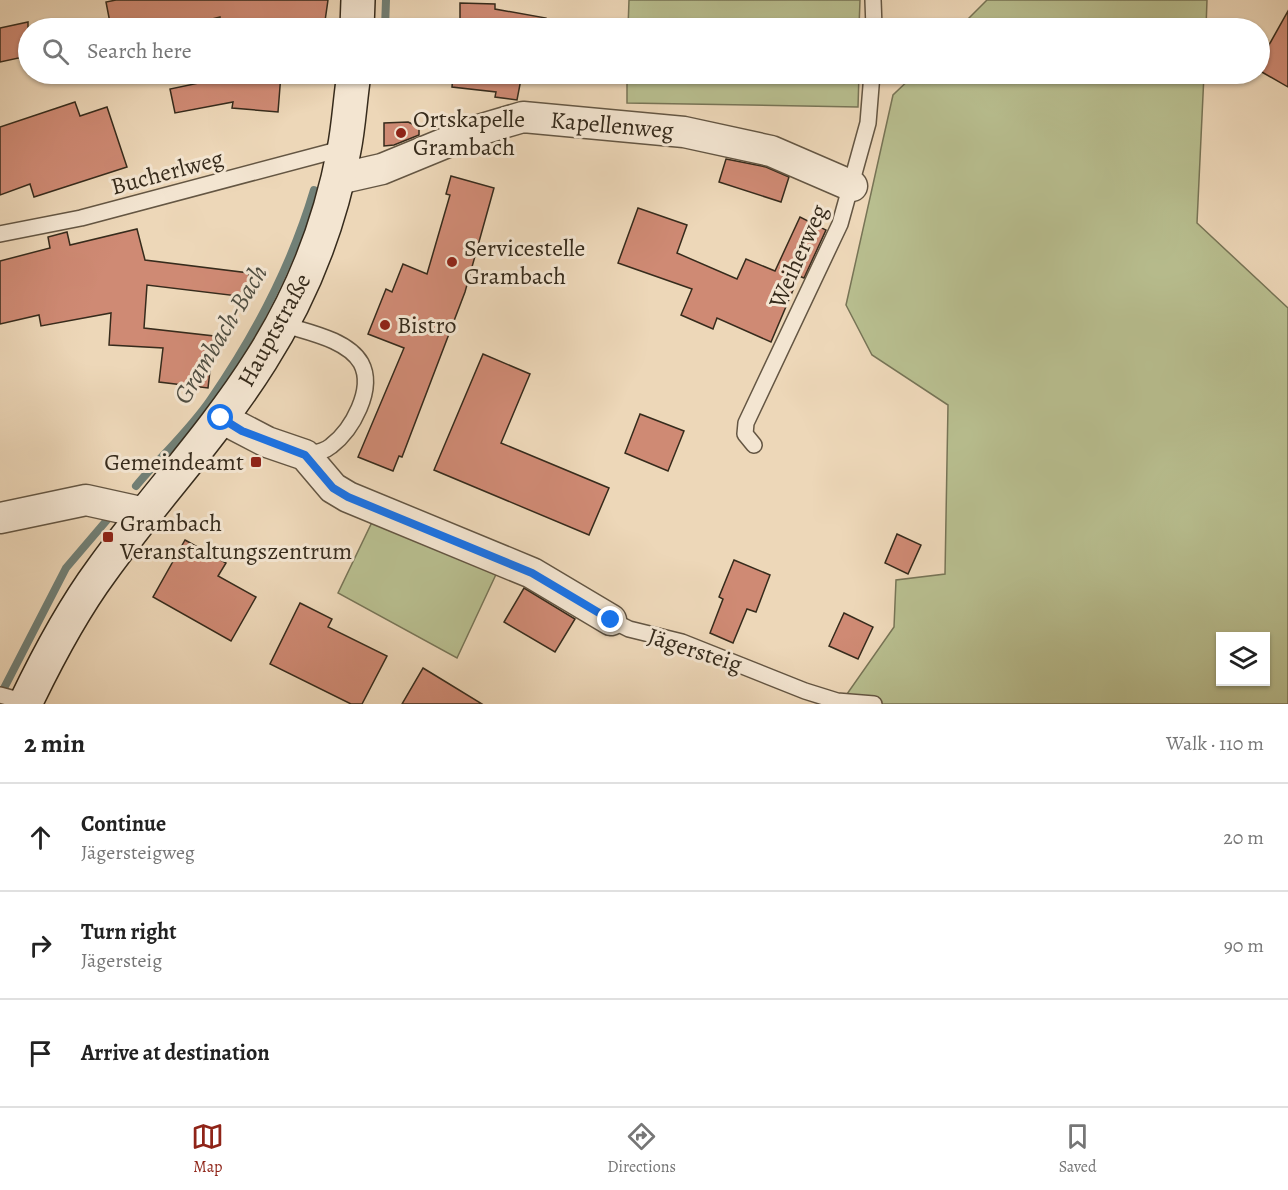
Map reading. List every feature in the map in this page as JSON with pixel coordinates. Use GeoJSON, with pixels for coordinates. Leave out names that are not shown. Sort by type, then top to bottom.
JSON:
{"type":"FeatureCollection","features":[{"type":"Feature","properties":{"kind":"main road"},"geometry":{"type":"LineString","coordinates":[[357,18],[358,0]]}},
{"type":"Feature","properties":{"kind":"main road","name":"Hauptstraße"},"geometry":{"type":"LineString","coordinates":[[17,700],[78,604],[145,513],[221,418],[262,359],[282,324],[308,270],[341,163],[353,84]]}},
{"type":"Feature","properties":{"kind":"street","name":"Kapellenweg"},"geometry":{"type":"LineString","coordinates":[[341,163],[382,170],[472,132],[523,117],[684,132],[771,151],[852,186]]}},
{"type":"Feature","properties":{"kind":"street"},"geometry":{"type":"LineString","coordinates":[[221,418],[242,431],[305,455]]}},
{"type":"Feature","properties":{"kind":"street","name":"Jägersteig"},"geometry":{"type":"LineString","coordinates":[[305,455],[333,488],[348,497],[532,573],[611,620]]}},
{"type":"Feature","properties":{"kind":"street"},"geometry":{"type":"LineString","coordinates":[[0,518],[86,500],[145,513]]}},
{"type":"Feature","properties":{"kind":"lane"},"geometry":{"type":"LineString","coordinates":[[873,0],[873,18]]}},
{"type":"Feature","properties":{"kind":"lane","name":"Weiherweg"},"geometry":{"type":"LineString","coordinates":[[754,445],[745,434],[746,423],[840,224],[868,123],[871,84]]}},
{"type":"Feature","properties":{"kind":"lane","name":"Bucherlweg"},"geometry":{"type":"LineString","coordinates":[[0,234],[341,163]]}},
{"type":"Feature","properties":{"kind":"lane"},"geometry":{"type":"LineString","coordinates":[[282,324],[334,342],[351,352],[361,363],[364,377],[363,398],[351,424],[331,446],[305,455]]}},
{"type":"Feature","properties":{"kind":"lane","name":"Jägersteig"},"geometry":{"type":"LineString","coordinates":[[611,620],[629,629],[682,642],[805,691],[837,701],[874,704]]}},
{"type":"Feature","properties":{"kind":"green space"},"geometry":{"type":"Polygon","coordinates":[[[629,0],[860,0],[859,18],[628,18],[629,0]]]}},
{"type":"Feature","properties":{"kind":"green space"},"geometry":{"type":"Polygon","coordinates":[[[987,0],[1207,0],[1206,18],[969,18],[987,0]]]}},
{"type":"Feature","properties":{"kind":"green space"},"geometry":{"type":"Polygon","coordinates":[[[627,84],[859,84],[858,107],[627,103],[627,84]]]}},
{"type":"Feature","properties":{"kind":"green space"},"geometry":{"type":"Polygon","coordinates":[[[905,84],[1204,84],[1197,223],[1288,308],[1288,704],[840,704],[894,627],[896,580],[945,574],[948,405],[872,355],[846,305],[893,95],[905,84]]]}},
{"type":"Feature","properties":{"kind":"green space"},"geometry":{"type":"Polygon","coordinates":[[[374,518],[499,568],[457,658],[338,593],[374,518]]]}},
{"type":"Feature","properties":{"kind":"building"},"geometry":{"type":"Polygon","coordinates":[[[116,0],[328,0],[325,18],[109,18],[106,2],[116,0]]]}},
{"type":"Feature","properties":{"kind":"building"},"geometry":{"type":"Polygon","coordinates":[[[460,3],[495,4],[495,9],[546,18],[460,18],[460,3]]]}},
{"type":"Feature","properties":{"kind":"building"},"geometry":{"type":"Polygon","coordinates":[[[1288,11],[1288,87],[1270,77],[1270,43],[1288,11]]]}},
{"type":"Feature","properties":{"kind":"building"},"geometry":{"type":"Polygon","coordinates":[[[18,24],[18,58],[0,62],[0,28],[18,24]]]}},
{"type":"Feature","properties":{"kind":"building"},"geometry":{"type":"Polygon","coordinates":[[[194,84],[280,84],[278,112],[232,108],[233,102],[175,113],[170,89],[194,84]]]}},
{"type":"Feature","properties":{"kind":"building"},"geometry":{"type":"Polygon","coordinates":[[[452,84],[520,84],[517,100],[495,97],[496,92],[452,87],[452,84]]]}},
{"type":"Feature","properties":{"kind":"building"},"geometry":{"type":"Polygon","coordinates":[[[75,102],[80,116],[107,107],[127,167],[34,197],[30,184],[0,195],[0,127],[75,102]]]}},
{"type":"Feature","properties":{"kind":"building","name":"Ortskapelle Grambach"},"geometry":{"type":"Polygon","coordinates":[[[408,122],[419,127],[419,135],[394,145],[384,146],[384,123],[408,122]]]}},
{"type":"Feature","properties":{"kind":"building"},"geometry":{"type":"Polygon","coordinates":[[[726,159],[766,167],[789,177],[781,202],[719,182],[726,159]]]}},
{"type":"Feature","properties":{"kind":"building"},"geometry":{"type":"Polygon","coordinates":[[[451,176],[494,188],[465,292],[402,457],[399,456],[393,471],[358,457],[404,348],[368,334],[386,289],[392,292],[403,264],[427,274],[450,195],[446,194],[451,176]]]}},
{"type":"Feature","properties":{"kind":"building"},"geometry":{"type":"Polygon","coordinates":[[[638,208],[687,225],[677,253],[737,279],[746,259],[775,271],[800,217],[826,230],[804,278],[799,276],[771,342],[717,318],[713,329],[681,315],[692,289],[618,263],[638,208]]]}},
{"type":"Feature","properties":{"kind":"building"},"geometry":{"type":"Polygon","coordinates":[[[137,229],[145,260],[249,273],[246,297],[147,285],[144,328],[214,336],[208,388],[159,382],[163,348],[109,345],[111,313],[41,326],[39,315],[0,324],[0,261],[50,248],[48,237],[67,232],[70,245],[137,229]]]}},
{"type":"Feature","properties":{"kind":"building"},"geometry":{"type":"Polygon","coordinates":[[[483,354],[530,374],[501,443],[609,488],[589,535],[434,470],[483,354]]]}},
{"type":"Feature","properties":{"kind":"building"},"geometry":{"type":"Polygon","coordinates":[[[640,414],[684,431],[668,471],[625,453],[640,414]]]}},
{"type":"Feature","properties":{"kind":"building"},"geometry":{"type":"Polygon","coordinates":[[[897,534],[921,545],[908,574],[885,563],[897,534]]]}},
{"type":"Feature","properties":{"kind":"building"},"geometry":{"type":"Polygon","coordinates":[[[185,540],[226,563],[218,576],[256,597],[231,641],[153,597],[185,540]]]}},
{"type":"Feature","properties":{"kind":"building"},"geometry":{"type":"Polygon","coordinates":[[[734,560],[770,575],[756,612],[747,609],[733,643],[710,633],[723,599],[719,597],[734,560]]]}},
{"type":"Feature","properties":{"kind":"building"},"geometry":{"type":"Polygon","coordinates":[[[524,588],[575,619],[555,652],[504,622],[524,588]]]}},
{"type":"Feature","properties":{"kind":"building"},"geometry":{"type":"Polygon","coordinates":[[[300,603],[332,619],[328,627],[387,656],[362,704],[351,704],[270,664],[300,603]]]}},
{"type":"Feature","properties":{"kind":"building"},"geometry":{"type":"Polygon","coordinates":[[[844,613],[873,627],[858,659],[829,646],[844,613]]]}},
{"type":"Feature","properties":{"kind":"building"},"geometry":{"type":"Polygon","coordinates":[[[423,668],[446,682],[482,704],[402,704],[423,668]]]}},
{"type":"Feature","properties":{"kind":"waterway"},"geometry":{"type":"LineString","coordinates":[[385,18],[386,0]]}},
{"type":"Feature","properties":{"kind":"waterway","name":"Grambach-Bach"},"geometry":{"type":"LineString","coordinates":[[136,486],[203,410],[243,350],[271,298],[295,245],[314,190]]}},
{"type":"Feature","properties":{"kind":"waterway","name":"Grambach-Bach"},"geometry":{"type":"LineString","coordinates":[[0,696],[66,568],[107,520]]}},
{"type":"Feature","properties":{"kind":"place","name":"Ortskapelle Grambach"},"geometry":{"type":"Point","coordinates":[401,133]}},
{"type":"Feature","properties":{"kind":"place","name":"Servicestelle Grambach"},"geometry":{"type":"Point","coordinates":[452,262]}},
{"type":"Feature","properties":{"kind":"place","name":"Bistro"},"geometry":{"type":"Point","coordinates":[385,325]}},
{"type":"Feature","properties":{"kind":"place","name":"Gemeindeamt"},"geometry":{"type":"Point","coordinates":[256,462]}},
{"type":"Feature","properties":{"kind":"place","name":"Grambach Veranstaltungszentrum"},"geometry":{"type":"Point","coordinates":[108,537]}},
{"type":"Feature","properties":{"kind":"route"},"geometry":{"type":"LineString","coordinates":[[221,418],[242,431],[305,455],[333,488],[348,497],[532,573],[611,620]]}}]}
